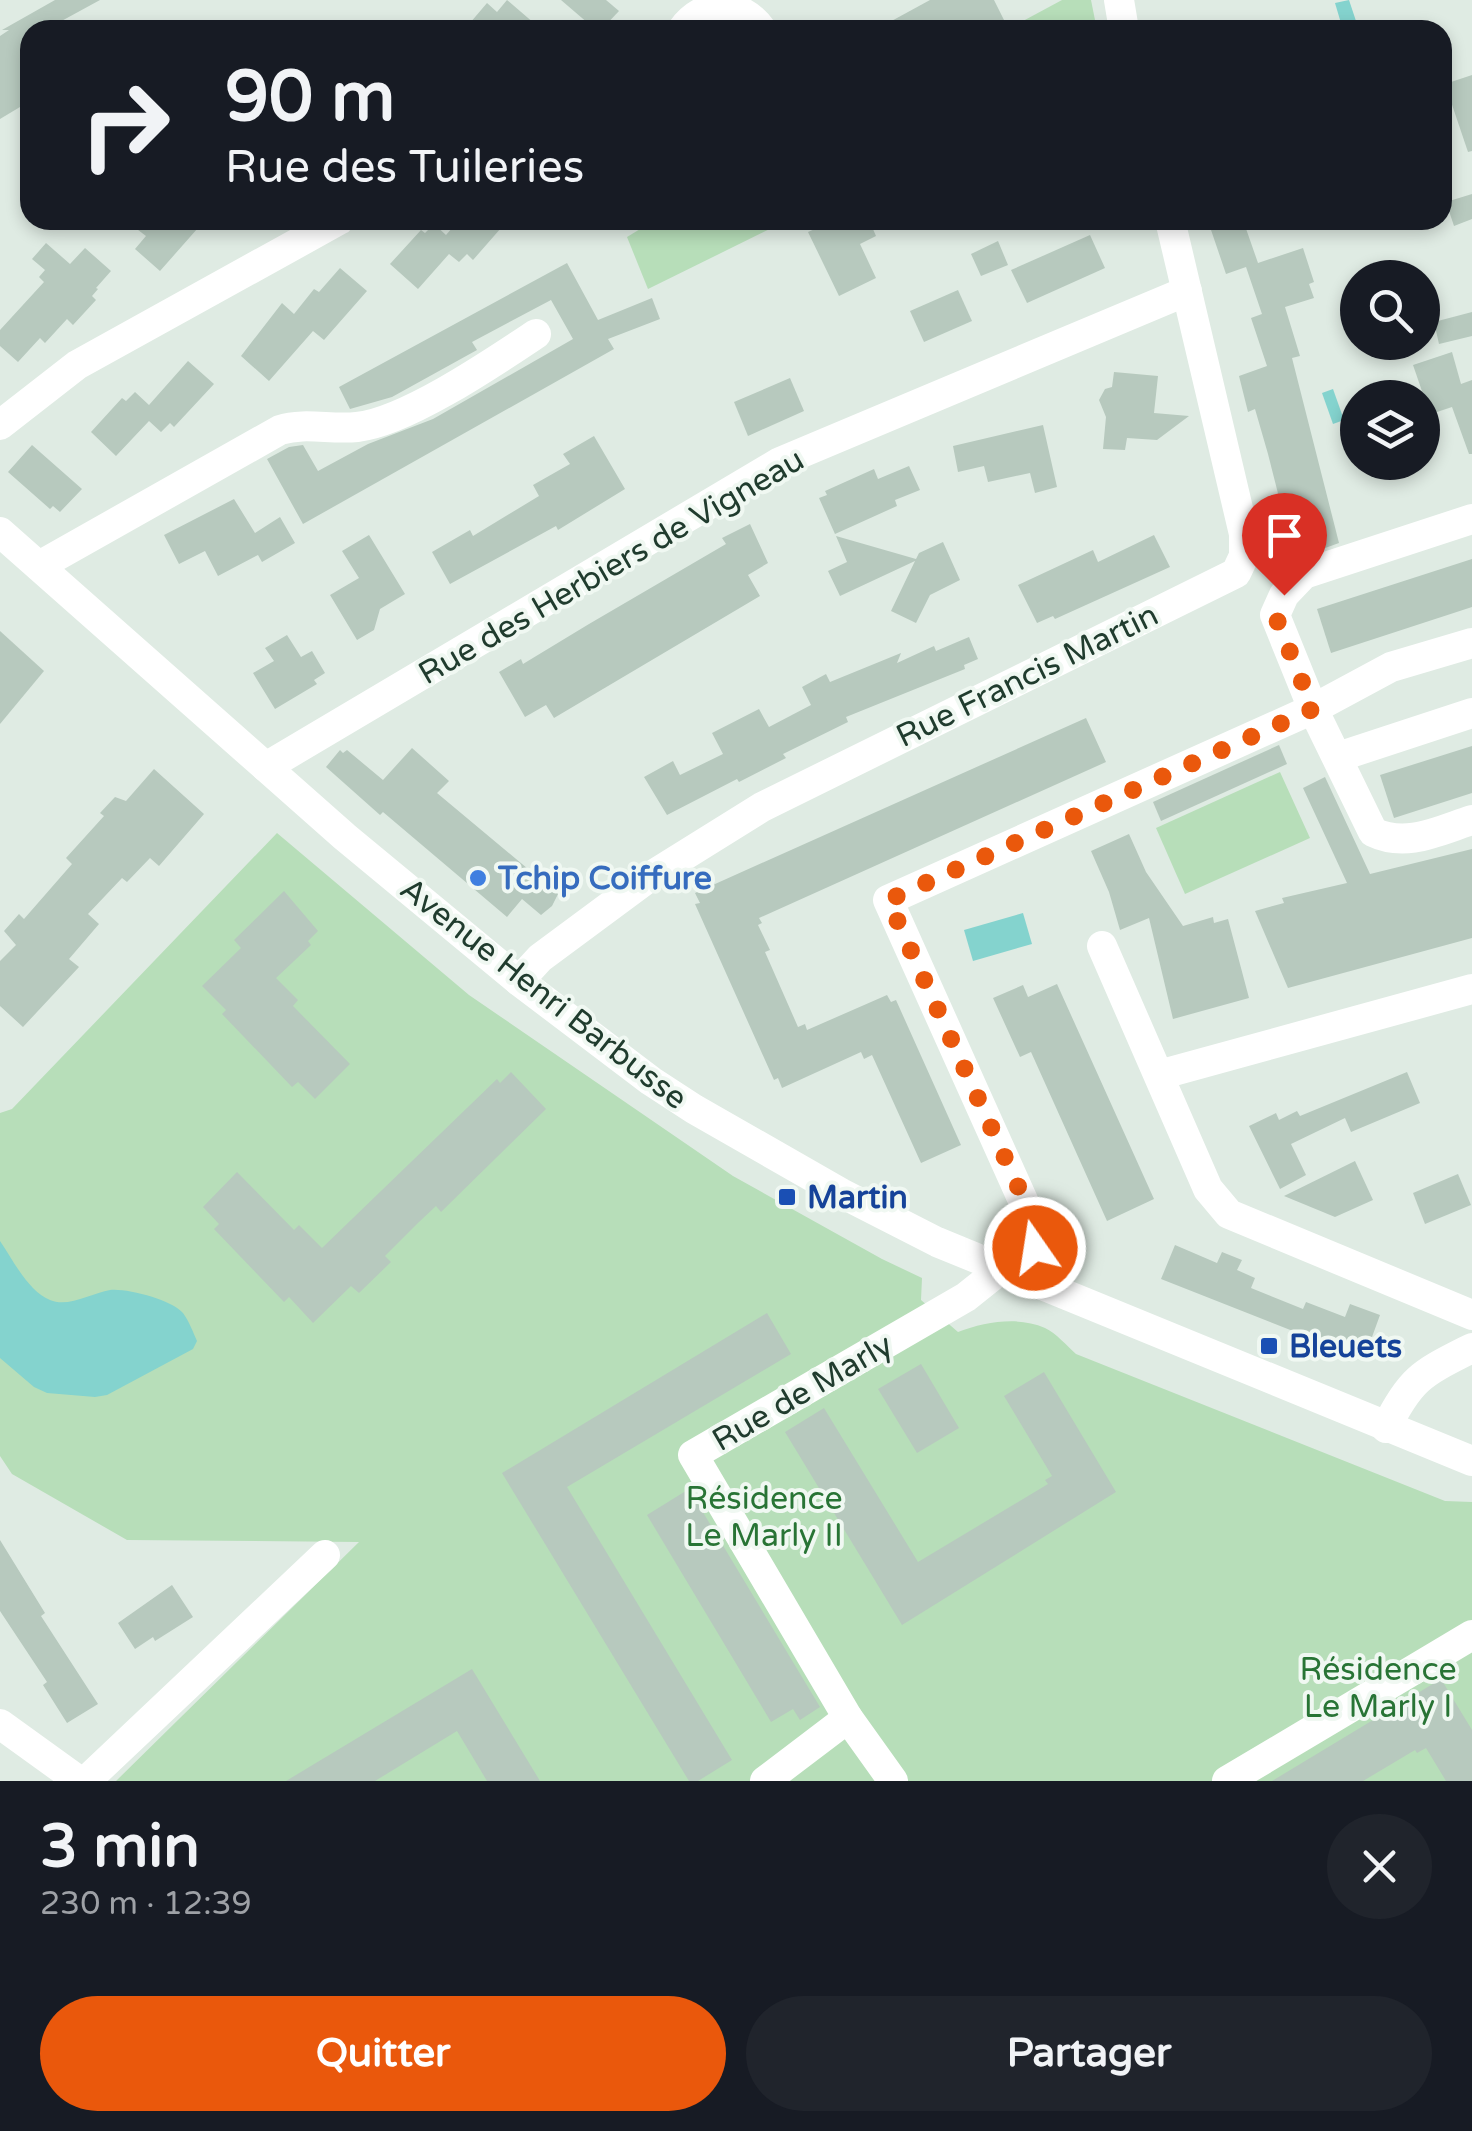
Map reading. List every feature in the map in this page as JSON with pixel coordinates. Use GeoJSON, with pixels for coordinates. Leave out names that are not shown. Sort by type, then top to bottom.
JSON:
{"type":"FeatureCollection","features":[{"type":"Feature","properties":{"kind":"street"},"geometry":{"type":"LineString","coordinates":[[692,20],[701,10],[730,6],[744,11],[753,20]]}},
{"type":"Feature","properties":{"kind":"street"},"geometry":{"type":"LineString","coordinates":[[0,425],[77,365],[321,230]]}},
{"type":"Feature","properties":{"kind":"street","name":"Rue Francis Martin"},"geometry":{"type":"LineString","coordinates":[[519,980],[540,958],[648,878],[762,807],[1236,574],[1244,556],[1244,534],[1172,230]]}},
{"type":"Feature","properties":{"kind":"street","name":"Rue des Herbiers de Vigneau"},"geometry":{"type":"LineString","coordinates":[[266,767],[780,462],[1187,291]]}},
{"type":"Feature","properties":{"kind":"street"},"geometry":{"type":"LineString","coordinates":[[40,566],[280,430],[296,425],[360,427],[409,408],[478,372],[536,334]]}},
{"type":"Feature","properties":{"kind":"street"},"geometry":{"type":"LineString","coordinates":[[1472,519],[1304,574],[1284,595],[1275,615],[1313,709],[1372,832],[1392,841],[1412,839],[1472,820]]}},
{"type":"Feature","properties":{"kind":"street","name":"Avenue Henri Barbusse"},"geometry":{"type":"LineString","coordinates":[[0,532],[345,838],[519,980],[636,1070],[694,1109],[920,1234],[1472,1460]]}},
{"type":"Feature","properties":{"kind":"street"},"geometry":{"type":"LineString","coordinates":[[1013,1274],[1035,1248],[1030,1215],[888,900],[1313,709],[1391,667],[1472,643]]}},
{"type":"Feature","properties":{"kind":"street"},"geometry":{"type":"LineString","coordinates":[[1338,757],[1472,713]]}},
{"type":"Feature","properties":{"kind":"street"},"geometry":{"type":"LineString","coordinates":[[1102,946],[1208,1188],[1230,1214],[1472,1314]]}},
{"type":"Feature","properties":{"kind":"street"},"geometry":{"type":"LineString","coordinates":[[1159,1076],[1472,990]]}},
{"type":"Feature","properties":{"kind":"street","name":"Rue de Marly"},"geometry":{"type":"LineString","coordinates":[[848,1718],[694,1455],[1013,1274]]}},
{"type":"Feature","properties":{"kind":"street"},"geometry":{"type":"LineString","coordinates":[[1386,1428],[1404,1392],[1426,1371],[1472,1348]]}},
{"type":"Feature","properties":{"kind":"street"},"geometry":{"type":"LineString","coordinates":[[0,1724],[82,1781],[326,1555]]}},
{"type":"Feature","properties":{"kind":"street"},"geometry":{"type":"LineString","coordinates":[[1227,1781],[1472,1635]]}},
{"type":"Feature","properties":{"kind":"street"},"geometry":{"type":"LineString","coordinates":[[765,1781],[848,1718],[892,1781]]}},
{"type":"Feature","properties":{"kind":"green space"},"geometry":{"type":"Polygon","coordinates":[[[1062,0],[1091,0],[1095,20],[1025,20],[1062,0]]]}},
{"type":"Feature","properties":{"kind":"green space"},"geometry":{"type":"Polygon","coordinates":[[[639,230],[768,230],[648,289],[627,237],[639,230]]]}},
{"type":"Feature","properties":{"kind":"green space"},"geometry":{"type":"Polygon","coordinates":[[[1280,772],[1310,838],[1185,894],[1156,828],[1280,772]]]}},
{"type":"Feature","properties":{"kind":"green space"},"geometry":{"type":"Polygon","coordinates":[[[277,833],[469,995],[733,1176],[922,1278],[921,1300],[958,1332],[1002,1322],[1035,1324],[1053,1333],[1076,1354],[1445,1501],[1472,1502],[1472,1781],[116,1781],[359,1542],[127,1540],[12,1474],[0,1456],[0,1113],[12,1109],[277,833]]]}},
{"type":"Feature","properties":{"kind":"water"},"geometry":{"type":"Polygon","coordinates":[[[1349,0],[1356,20],[1340,20],[1335,3],[1349,0]]]}},
{"type":"Feature","properties":{"kind":"water"},"geometry":{"type":"Polygon","coordinates":[[[1333,389],[1340,421],[1333,424],[1322,393],[1333,389]]]}},
{"type":"Feature","properties":{"kind":"water"},"geometry":{"type":"Polygon","coordinates":[[[1023,913],[1032,944],[973,961],[964,930],[1023,913]]]}},
{"type":"Feature","properties":{"kind":"water"},"geometry":{"type":"Polygon","coordinates":[[[0,1241],[28,1282],[50,1300],[72,1301],[118,1290],[149,1296],[177,1308],[197,1341],[193,1349],[107,1395],[47,1393],[34,1387],[0,1358],[0,1241]]]}},
{"type":"Feature","properties":{"kind":"building"},"geometry":{"type":"Polygon","coordinates":[[[55,0],[100,0],[63,20],[20,20],[20,107],[0,119],[0,36],[9,30],[2,30],[55,0]]]}},
{"type":"Feature","properties":{"kind":"building"},"geometry":{"type":"Polygon","coordinates":[[[507,0],[530,20],[473,20],[487,3],[497,12],[507,0]]]}},
{"type":"Feature","properties":{"kind":"building"},"geometry":{"type":"Polygon","coordinates":[[[561,0],[606,0],[619,11],[610,20],[584,20],[561,0]]]}},
{"type":"Feature","properties":{"kind":"building"},"geometry":{"type":"Polygon","coordinates":[[[930,0],[994,0],[1004,20],[893,20],[930,0]]]}},
{"type":"Feature","properties":{"kind":"building"},"geometry":{"type":"Polygon","coordinates":[[[1472,75],[1472,151],[1468,152],[1452,105],[1452,82],[1472,75]]]}},
{"type":"Feature","properties":{"kind":"building"},"geometry":{"type":"Polygon","coordinates":[[[1472,194],[1472,219],[1454,226],[1452,200],[1472,194]]]}},
{"type":"Feature","properties":{"kind":"building"},"geometry":{"type":"Polygon","coordinates":[[[138,230],[196,230],[160,271],[135,249],[146,236],[138,230]]]}},
{"type":"Feature","properties":{"kind":"building"},"geometry":{"type":"Polygon","coordinates":[[[421,230],[441,230],[446,235],[450,230],[499,230],[473,260],[467,254],[459,262],[449,254],[418,289],[390,264],[421,230]]]}},
{"type":"Feature","properties":{"kind":"building"},"geometry":{"type":"Polygon","coordinates":[[[873,230],[876,236],[860,244],[876,278],[839,296],[808,232],[873,230]]]}},
{"type":"Feature","properties":{"kind":"building"},"geometry":{"type":"Polygon","coordinates":[[[1211,230],[1246,230],[1258,263],[1303,248],[1314,282],[1309,284],[1314,298],[1285,307],[1300,356],[1292,358],[1339,543],[1292,560],[1277,519],[1284,517],[1268,454],[1255,409],[1248,412],[1239,376],[1267,366],[1251,318],[1262,314],[1246,267],[1226,274],[1211,230]]]}},
{"type":"Feature","properties":{"kind":"building"},"geometry":{"type":"Polygon","coordinates":[[[1090,235],[1105,268],[1027,303],[1011,270],[1090,235]]]}},
{"type":"Feature","properties":{"kind":"building"},"geometry":{"type":"Polygon","coordinates":[[[998,241],[1008,265],[981,276],[971,254],[998,241]]]}},
{"type":"Feature","properties":{"kind":"building"},"geometry":{"type":"Polygon","coordinates":[[[46,243],[70,264],[85,248],[111,271],[96,288],[92,296],[96,300],[73,325],[67,319],[45,343],[40,338],[18,362],[0,346],[0,330],[44,282],[39,277],[45,270],[32,259],[46,243]]]}},
{"type":"Feature","properties":{"kind":"building"},"geometry":{"type":"Polygon","coordinates":[[[567,263],[598,320],[652,298],[660,319],[608,339],[614,349],[303,524],[267,459],[289,447],[303,445],[318,471],[368,444],[433,419],[573,339],[551,300],[472,342],[477,350],[392,397],[350,409],[339,387],[567,263]]]}},
{"type":"Feature","properties":{"kind":"building"},"geometry":{"type":"Polygon","coordinates":[[[340,268],[367,291],[324,340],[313,331],[269,381],[241,356],[282,303],[294,314],[314,289],[319,292],[340,268]]]}},
{"type":"Feature","properties":{"kind":"building"},"geometry":{"type":"Polygon","coordinates":[[[958,290],[972,321],[924,342],[910,311],[958,290]]]}},
{"type":"Feature","properties":{"kind":"building"},"geometry":{"type":"Polygon","coordinates":[[[1472,312],[1472,336],[1440,344],[1440,320],[1472,312]]]}},
{"type":"Feature","properties":{"kind":"building"},"geometry":{"type":"Polygon","coordinates":[[[1452,352],[1461,384],[1472,380],[1472,454],[1452,407],[1440,411],[1440,380],[1418,380],[1413,365],[1440,360],[1440,356],[1452,352]]]}},
{"type":"Feature","properties":{"kind":"building"},"geometry":{"type":"Polygon","coordinates":[[[188,361],[214,384],[174,427],[170,423],[161,432],[149,421],[116,456],[91,432],[122,398],[126,401],[135,392],[149,405],[188,361]]]}},
{"type":"Feature","properties":{"kind":"building"},"geometry":{"type":"Polygon","coordinates":[[[1114,372],[1158,376],[1154,413],[1189,416],[1157,440],[1127,438],[1125,450],[1103,449],[1106,417],[1099,400],[1105,389],[1112,387],[1114,372]]]}},
{"type":"Feature","properties":{"kind":"building"},"geometry":{"type":"Polygon","coordinates":[[[790,378],[804,411],[748,436],[734,402],[790,378]]]}},
{"type":"Feature","properties":{"kind":"building"},"geometry":{"type":"Polygon","coordinates":[[[1043,425],[1057,487],[1035,493],[1030,473],[988,482],[984,466],[958,472],[953,446],[1043,425]]]}},
{"type":"Feature","properties":{"kind":"building"},"geometry":{"type":"Polygon","coordinates":[[[594,436],[625,489],[558,530],[556,526],[450,584],[432,552],[470,530],[473,536],[539,496],[533,485],[570,464],[563,454],[594,436]]]}},
{"type":"Feature","properties":{"kind":"building"},"geometry":{"type":"Polygon","coordinates":[[[32,445],[82,489],[60,512],[53,506],[50,509],[8,472],[32,445]]]}},
{"type":"Feature","properties":{"kind":"building"},"geometry":{"type":"Polygon","coordinates":[[[909,466],[920,490],[895,500],[897,506],[835,534],[819,498],[827,495],[825,491],[874,469],[878,479],[909,466]]]}},
{"type":"Feature","properties":{"kind":"building"},"geometry":{"type":"Polygon","coordinates":[[[234,499],[255,533],[280,517],[295,543],[262,562],[258,555],[218,576],[205,551],[179,564],[164,535],[234,499]]]}},
{"type":"Feature","properties":{"kind":"building"},"geometry":{"type":"Polygon","coordinates":[[[750,524],[768,563],[748,575],[760,596],[554,718],[546,705],[525,717],[499,672],[521,659],[523,664],[726,544],[722,538],[750,524]]]}},
{"type":"Feature","properties":{"kind":"building"},"geometry":{"type":"Polygon","coordinates":[[[369,535],[405,594],[380,609],[374,630],[357,640],[330,595],[359,578],[342,551],[369,535]]]}},
{"type":"Feature","properties":{"kind":"building"},"geometry":{"type":"Polygon","coordinates":[[[1154,535],[1170,567],[1055,619],[1053,616],[1037,623],[1018,585],[1093,550],[1098,562],[1154,535]]]}},
{"type":"Feature","properties":{"kind":"building"},"geometry":{"type":"Polygon","coordinates":[[[836,536],[916,559],[919,553],[943,542],[960,580],[930,595],[916,623],[891,611],[915,561],[840,596],[828,571],[847,562],[836,536]]]}},
{"type":"Feature","properties":{"kind":"building"},"geometry":{"type":"Polygon","coordinates":[[[1472,559],[1472,607],[1331,653],[1317,609],[1472,559]]]}},
{"type":"Feature","properties":{"kind":"building"},"geometry":{"type":"Polygon","coordinates":[[[0,631],[44,671],[0,724],[0,631]]]}},
{"type":"Feature","properties":{"kind":"building"},"geometry":{"type":"Polygon","coordinates":[[[287,635],[301,657],[312,651],[325,673],[314,680],[317,684],[275,709],[253,673],[274,661],[265,648],[287,635]]]}},
{"type":"Feature","properties":{"kind":"building"},"geometry":{"type":"Polygon","coordinates":[[[969,637],[978,659],[964,665],[965,669],[846,717],[848,722],[783,754],[786,758],[667,815],[644,777],[673,761],[680,775],[723,754],[712,733],[759,709],[769,727],[811,705],[802,687],[826,674],[830,682],[901,653],[897,663],[934,646],[936,651],[969,637]]]}},
{"type":"Feature","properties":{"kind":"building"},"geometry":{"type":"Polygon","coordinates":[[[1086,718],[1106,762],[759,918],[762,923],[758,925],[770,950],[765,952],[798,1027],[805,1024],[807,1030],[887,995],[891,1002],[896,1000],[961,1145],[921,1163],[872,1055],[864,1059],[861,1052],[782,1088],[778,1078],[774,1080],[695,904],[700,903],[695,893],[1086,718]]]}},
{"type":"Feature","properties":{"kind":"building"},"geometry":{"type":"Polygon","coordinates":[[[1279,745],[1287,764],[1161,821],[1153,802],[1279,745]]]}},
{"type":"Feature","properties":{"kind":"building"},"geometry":{"type":"Polygon","coordinates":[[[1472,746],[1472,793],[1394,818],[1380,775],[1472,746]]]}},
{"type":"Feature","properties":{"kind":"building"},"geometry":{"type":"Polygon","coordinates":[[[412,748],[449,781],[437,793],[558,894],[552,906],[541,915],[522,899],[507,917],[326,767],[340,750],[347,750],[383,780],[412,748]]]}},
{"type":"Feature","properties":{"kind":"building"},"geometry":{"type":"Polygon","coordinates":[[[154,769],[204,814],[159,866],[150,858],[127,882],[122,878],[88,914],[99,924],[69,959],[79,967],[23,1027],[0,1006],[0,961],[16,945],[4,931],[19,914],[24,919],[72,864],[66,858],[104,816],[100,813],[115,797],[126,801],[154,769]]]}},
{"type":"Feature","properties":{"kind":"building"},"geometry":{"type":"Polygon","coordinates":[[[1325,777],[1370,874],[1472,849],[1472,938],[1288,988],[1255,911],[1284,903],[1282,898],[1347,883],[1303,788],[1325,777]]]}},
{"type":"Feature","properties":{"kind":"building"},"geometry":{"type":"Polygon","coordinates":[[[1129,834],[1146,872],[1183,926],[1213,917],[1214,923],[1228,919],[1249,998],[1173,1019],[1149,918],[1120,930],[1091,851],[1129,834]]]}},
{"type":"Feature","properties":{"kind":"building"},"geometry":{"type":"Polygon","coordinates":[[[284,891],[318,931],[308,941],[311,945],[276,978],[298,1000],[293,1006],[350,1064],[315,1099],[298,1082],[292,1087],[222,1014],[226,1010],[202,986],[241,948],[234,940],[284,891]]]}},
{"type":"Feature","properties":{"kind":"building"},"geometry":{"type":"Polygon","coordinates":[[[1057,984],[1154,1199],[1107,1221],[1031,1052],[1020,1057],[993,998],[1023,985],[1028,997],[1057,984]]]}},
{"type":"Feature","properties":{"kind":"building"},"geometry":{"type":"Polygon","coordinates":[[[511,1072],[546,1109],[441,1212],[436,1206],[419,1222],[385,1256],[391,1262],[359,1293],[351,1286],[313,1323],[289,1297],[284,1302],[214,1229],[219,1224],[203,1207],[237,1172],[294,1230],[299,1225],[322,1248],[497,1079],[500,1083],[511,1072]]]}},
{"type":"Feature","properties":{"kind":"building"},"geometry":{"type":"Polygon","coordinates":[[[1407,1072],[1420,1103],[1351,1132],[1345,1118],[1291,1144],[1306,1175],[1280,1189],[1249,1126],[1276,1113],[1279,1120],[1297,1111],[1300,1116],[1407,1072]]]}},
{"type":"Feature","properties":{"kind":"building"},"geometry":{"type":"Polygon","coordinates":[[[1355,1161],[1373,1200],[1335,1217],[1284,1196],[1355,1161]]]}},
{"type":"Feature","properties":{"kind":"building"},"geometry":{"type":"Polygon","coordinates":[[[1458,1174],[1471,1205],[1425,1224],[1413,1193],[1458,1174]]]}},
{"type":"Feature","properties":{"kind":"building"},"geometry":{"type":"Polygon","coordinates":[[[1175,1245],[1217,1263],[1222,1252],[1242,1260],[1237,1270],[1255,1278],[1251,1288],[1303,1309],[1306,1302],[1345,1317],[1350,1304],[1380,1315],[1364,1359],[1161,1279],[1175,1245]]]}},
{"type":"Feature","properties":{"kind":"building"},"geometry":{"type":"Polygon","coordinates":[[[767,1313],[791,1354],[567,1487],[732,1760],[698,1781],[689,1781],[502,1473],[767,1313]]]}},
{"type":"Feature","properties":{"kind":"building"},"geometry":{"type":"Polygon","coordinates":[[[921,1364],[959,1428],[917,1453],[878,1389],[921,1364]]]}},
{"type":"Feature","properties":{"kind":"building"},"geometry":{"type":"Polygon","coordinates":[[[1044,1372],[1116,1492],[902,1625],[785,1432],[824,1408],[918,1562],[1048,1484],[1045,1480],[1052,1476],[1004,1396],[1044,1372]]]}},
{"type":"Feature","properties":{"kind":"building"},"geometry":{"type":"Polygon","coordinates":[[[689,1489],[820,1707],[800,1720],[793,1709],[771,1722],[647,1515],[689,1489]]]}},
{"type":"Feature","properties":{"kind":"building"},"geometry":{"type":"Polygon","coordinates":[[[0,1540],[45,1613],[41,1616],[98,1704],[67,1723],[43,1685],[47,1682],[0,1611],[0,1540]]]}},
{"type":"Feature","properties":{"kind":"building"},"geometry":{"type":"Polygon","coordinates":[[[172,1585],[193,1617],[135,1649],[118,1623],[172,1585]]]}},
{"type":"Feature","properties":{"kind":"building"},"geometry":{"type":"Polygon","coordinates":[[[472,1669],[540,1781],[487,1781],[457,1731],[375,1781],[286,1781],[472,1669]]]}},
{"type":"Feature","properties":{"kind":"building"},"geometry":{"type":"Polygon","coordinates":[[[1441,1679],[1472,1730],[1472,1781],[1446,1781],[1426,1748],[1417,1753],[1415,1750],[1363,1781],[1272,1781],[1441,1679]]]}},
{"type":"Feature","properties":{"kind":"place","name":"Tchip Coiffure"},"geometry":{"type":"Point","coordinates":[478,878]}},
{"type":"Feature","properties":{"kind":"place","name":"Martin"},"geometry":{"type":"Point","coordinates":[787,1197]}},
{"type":"Feature","properties":{"kind":"place","name":"Bleuets"},"geometry":{"type":"Point","coordinates":[1269,1346]}},
{"type":"Feature","properties":{"kind":"route"},"geometry":{"type":"LineString","coordinates":[[1035,1248],[1034,1225],[1026,1204],[888,900],[1313,709],[1275,615],[1284,595]]}},
{"type":"Feature","properties":{"kind":"park label","name":"Résidence Le Marly II"},"geometry":{"type":"Point","coordinates":[764,1516]}},
{"type":"Feature","properties":{"kind":"park label","name":"Résidence Le Marly I"},"geometry":{"type":"Point","coordinates":[1378,1688]}}]}
